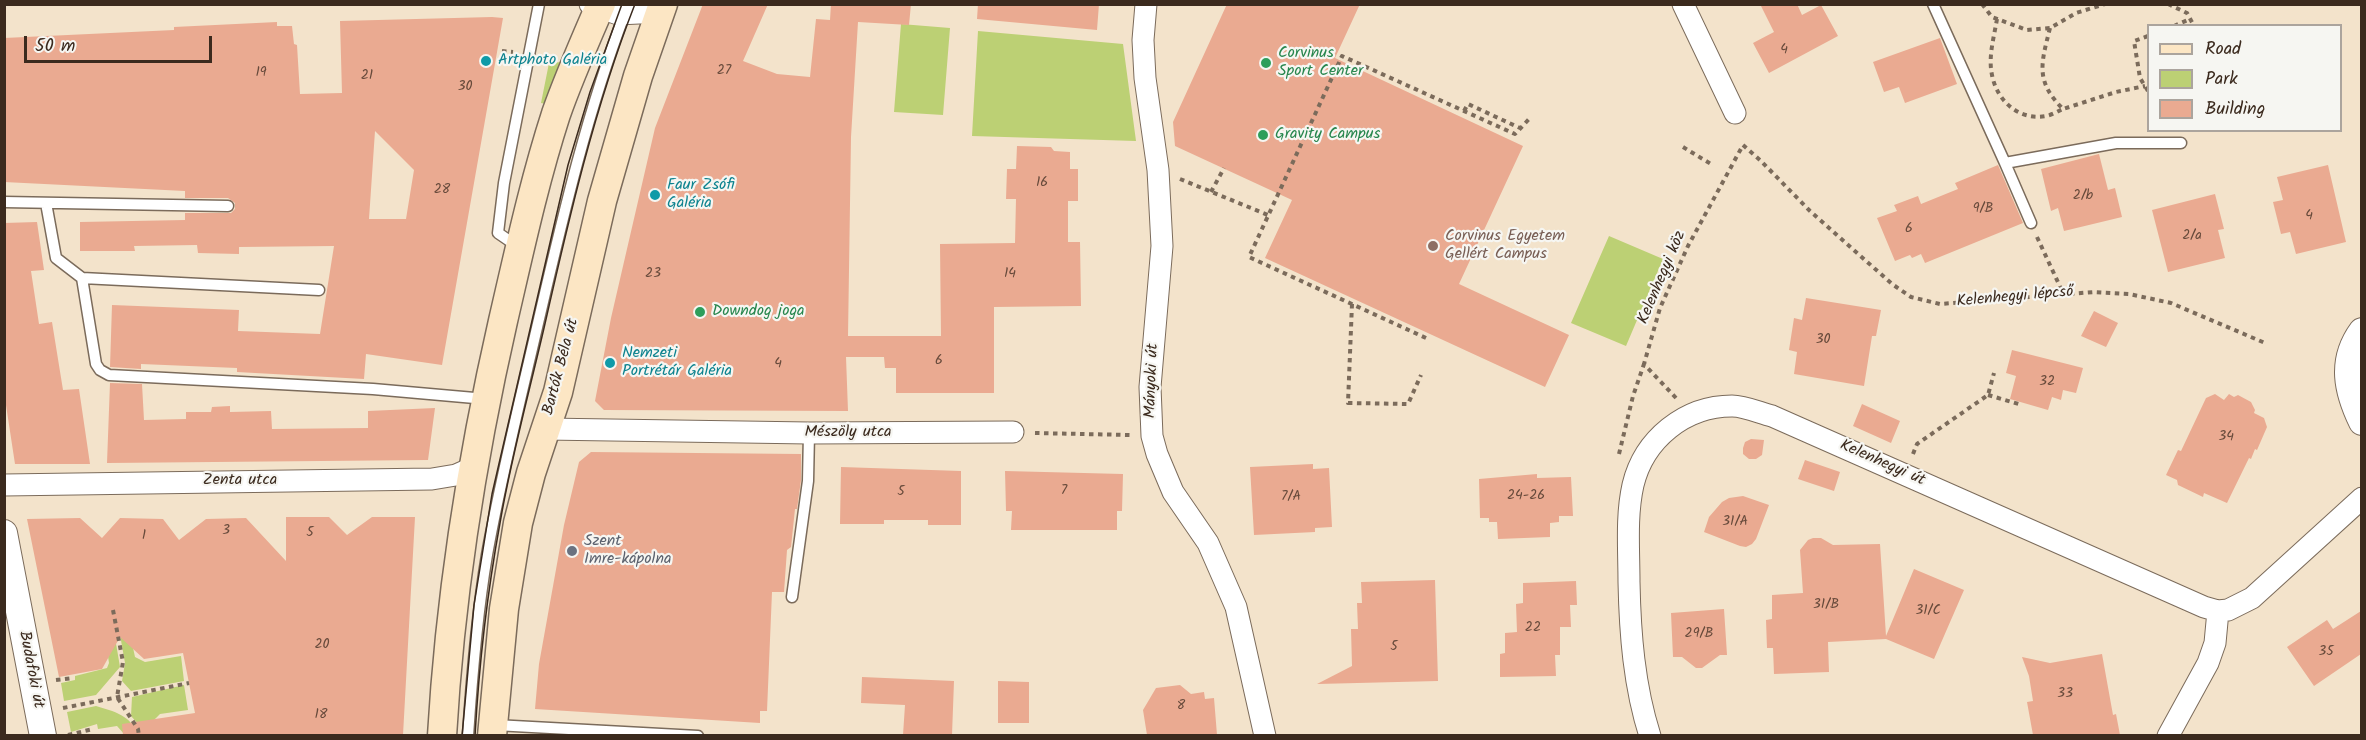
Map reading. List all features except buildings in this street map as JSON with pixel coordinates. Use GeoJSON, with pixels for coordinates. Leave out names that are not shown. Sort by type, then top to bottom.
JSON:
{"type":"FeatureCollection","features":[{"type":"Feature","properties":{"kind":"main road"},"geometry":{"type":"LineString","coordinates":[[442,735],[452,624],[474,467],[486,399],[520,248],[557,112],[609,7]]}},
{"type":"Feature","properties":{"kind":"main road","name":"Bartók Béla út"},"geometry":{"type":"LineString","coordinates":[[485,732],[518,523],[531,472],[558,392],[602,201],[638,76],[662,8]]}},
{"type":"Feature","properties":{"kind":"street","name":"Mányoki út"},"geometry":{"type":"LineString","coordinates":[[1146,4],[1143,40],[1145,78],[1158,170],[1162,246],[1150,387],[1152,435],[1157,454],[1173,492],[1208,543],[1236,607],[1265,735]]}},
{"type":"Feature","properties":{"kind":"street"},"geometry":{"type":"LineString","coordinates":[[1683,4],[1735,113]]}},
{"type":"Feature","properties":{"kind":"street"},"geometry":{"type":"LineString","coordinates":[[609,7],[662,8]]}},
{"type":"Feature","properties":{"kind":"street"},"geometry":{"type":"LineString","coordinates":[[2361,331],[2351,349],[2347,379],[2350,395],[2361,422]]}},
{"type":"Feature","properties":{"kind":"street","name":"Kelenhegyi út"},"geometry":{"type":"LineString","coordinates":[[1650,735],[1636,679],[1630,614],[1629,515],[1633,485],[1643,461],[1659,437],[1685,415],[1699,411],[1735,406],[1772,416],[2204,607],[2218,610]]}},
{"type":"Feature","properties":{"kind":"street","name":"Mészöly utca"},"geometry":{"type":"LineString","coordinates":[[545,429],[809,433],[1013,432]]}},
{"type":"Feature","properties":{"kind":"street","name":"Zenta utca"},"geometry":{"type":"LineString","coordinates":[[4,484],[432,479],[456,475],[474,467]]}},
{"type":"Feature","properties":{"kind":"street"},"geometry":{"type":"LineString","coordinates":[[2168,735],[2208,663],[2215,643],[2218,610],[2228,610],[2252,598],[2361,498]]}},
{"type":"Feature","properties":{"kind":"street","name":"Budafoki út"},"geometry":{"type":"LineString","coordinates":[[4,533],[40,724]]}},
{"type":"Feature","properties":{"kind":"lane"},"geometry":{"type":"LineString","coordinates":[[520,248],[498,233],[504,183],[539,4]]}},
{"type":"Feature","properties":{"kind":"lane"},"geometry":{"type":"LineString","coordinates":[[1934,4],[2031,223]]}},
{"type":"Feature","properties":{"kind":"lane","name":"Bartók Béla út"},"geometry":{"type":"LineString","coordinates":[[485,732],[478,625],[497,503],[570,185],[599,84],[609,7]]}},
{"type":"Feature","properties":{"kind":"lane"},"geometry":{"type":"LineString","coordinates":[[2005,164],[2116,143],[2181,143]]}},
{"type":"Feature","properties":{"kind":"lane"},"geometry":{"type":"LineString","coordinates":[[4,202],[228,206]]}},
{"type":"Feature","properties":{"kind":"lane"},"geometry":{"type":"LineString","coordinates":[[46,203],[56,258],[82,278],[319,290]]}},
{"type":"Feature","properties":{"kind":"lane"},"geometry":{"type":"LineString","coordinates":[[82,278],[96,364],[100,370],[109,375],[373,389],[486,399]]}},
{"type":"Feature","properties":{"kind":"lane"},"geometry":{"type":"LineString","coordinates":[[792,597],[808,481],[809,433]]}},
{"type":"Feature","properties":{"kind":"lane"},"geometry":{"type":"LineString","coordinates":[[485,732],[698,735]]}},
{"type":"Feature","properties":{"kind":"path"},"geometry":{"type":"LineString","coordinates":[[1982,4],[1992,17],[2027,30],[2050,28],[2076,14],[2105,4]]}},
{"type":"Feature","properties":{"kind":"path"},"geometry":{"type":"LineString","coordinates":[[2168,4],[2187,14],[2193,24]]}},
{"type":"Feature","properties":{"kind":"path"},"geometry":{"type":"LineString","coordinates":[[1997,19],[1991,52],[1992,74],[1997,90],[2007,105],[2017,113],[2032,117],[2047,116],[2116,92],[2145,86]]}},
{"type":"Feature","properties":{"kind":"path"},"geometry":{"type":"LineString","coordinates":[[2179,24],[2190,19]]}},
{"type":"Feature","properties":{"kind":"path"},"geometry":{"type":"LineString","coordinates":[[2050,28],[2041,67],[2044,86],[2063,109]]}},
{"type":"Feature","properties":{"kind":"path"},"geometry":{"type":"LineString","coordinates":[[2147,36],[2134,41],[2140,78],[2147,89]]}},
{"type":"Feature","properties":{"kind":"path"},"geometry":{"type":"LineString","coordinates":[[1426,338],[1249,257],[1342,56],[1515,134],[1531,117]]}},
{"type":"Feature","properties":{"kind":"path"},"geometry":{"type":"LineString","coordinates":[[1464,111],[1468,104],[1520,128]]}},
{"type":"Feature","properties":{"kind":"path","name":"Kelenhegyi lépcső"},"geometry":{"type":"LineString","coordinates":[[1743,146],[1810,211],[1892,284],[1911,297],[1940,304],[1976,303],[2063,293],[2129,294],[2171,303],[2265,343]]}},
{"type":"Feature","properties":{"kind":"path","name":"Kelenhegyi köz"},"geometry":{"type":"LineString","coordinates":[[1633,485],[1614,479],[1633,396],[1660,308],[1683,257],[1743,146]]}},
{"type":"Feature","properties":{"kind":"path"},"geometry":{"type":"LineString","coordinates":[[1683,147],[1711,164]]}},
{"type":"Feature","properties":{"kind":"path"},"geometry":{"type":"LineString","coordinates":[[1211,192],[1224,168]]}},
{"type":"Feature","properties":{"kind":"path"},"geometry":{"type":"LineString","coordinates":[[1158,170],[1268,215]]}},
{"type":"Feature","properties":{"kind":"path"},"geometry":{"type":"LineString","coordinates":[[2031,223],[2063,293]]}},
{"type":"Feature","properties":{"kind":"path"},"geometry":{"type":"LineString","coordinates":[[1352,304],[1348,403],[1408,404],[1421,375]]}},
{"type":"Feature","properties":{"kind":"path"},"geometry":{"type":"LineString","coordinates":[[1644,364],[1678,400],[1685,415]]}},
{"type":"Feature","properties":{"kind":"path"},"geometry":{"type":"LineString","coordinates":[[1904,474],[1917,444],[1988,395],[1994,373]]}},
{"type":"Feature","properties":{"kind":"path"},"geometry":{"type":"LineString","coordinates":[[1988,395],[2022,405]]}},
{"type":"Feature","properties":{"kind":"path"},"geometry":{"type":"LineString","coordinates":[[1013,432],[1152,435]]}},
{"type":"Feature","properties":{"kind":"path"},"geometry":{"type":"LineString","coordinates":[[113,610],[123,662],[117,697],[140,735]]}},
{"type":"Feature","properties":{"kind":"path"},"geometry":{"type":"LineString","coordinates":[[56,680],[73,678]]}},
{"type":"Feature","properties":{"kind":"path"},"geometry":{"type":"LineString","coordinates":[[40,724],[117,697],[189,683]]}},
{"type":"Feature","properties":{"kind":"path"},"geometry":{"type":"LineString","coordinates":[[68,735],[93,729]]}},
{"type":"Feature","properties":{"kind":"green space"},"geometry":{"type":"Polygon","coordinates":[[[901,24],[950,28],[943,115],[894,112],[901,24]]]}},
{"type":"Feature","properties":{"kind":"green space"},"geometry":{"type":"Polygon","coordinates":[[[978,31],[1123,44],[1136,141],[972,136],[978,31]]]}},
{"type":"Feature","properties":{"kind":"green space"},"geometry":{"type":"Polygon","coordinates":[[[562,62],[546,104],[541,103],[549,63],[562,62]]]}},
{"type":"Feature","properties":{"kind":"green space"},"geometry":{"type":"Polygon","coordinates":[[[1609,236],[1663,259],[1626,346],[1571,323],[1609,236]]]}},
{"type":"Feature","properties":{"kind":"green space"},"geometry":{"type":"Polygon","coordinates":[[[125,610],[135,657],[145,662],[181,656],[184,681],[131,691],[122,681],[125,663],[116,612],[125,610]]]}},
{"type":"Feature","properties":{"kind":"green space"},"geometry":{"type":"Polygon","coordinates":[[[111,614],[120,667],[96,695],[64,701],[61,683],[75,680],[75,676],[107,668],[109,663],[104,630],[111,614]]]}},
{"type":"Feature","properties":{"kind":"green space"},"geometry":{"type":"Polygon","coordinates":[[[184,685],[188,710],[160,714],[150,724],[152,735],[141,735],[139,725],[131,716],[132,697],[184,685]]]}},
{"type":"Feature","properties":{"kind":"green space"},"geometry":{"type":"Polygon","coordinates":[[[96,706],[115,712],[127,719],[137,735],[125,735],[117,726],[98,729],[97,724],[71,732],[67,712],[96,706]]]}},
{"type":"Feature","properties":{"kind":"tram line"},"geometry":{"type":"LineString","coordinates":[[462,736],[474,605],[492,494],[568,165],[590,92],[622,4]]}},
{"type":"Feature","properties":{"kind":"tram line"},"geometry":{"type":"LineString","coordinates":[[475,736],[487,603],[509,474],[584,164],[607,83],[635,4]]}},
{"type":"Feature","properties":{"kind":"place","name":"Artphoto Galéria"},"geometry":{"type":"Point","coordinates":[486,61]}},
{"type":"Feature","properties":{"kind":"place","name":"Corvinus Sport Center"},"geometry":{"type":"Point","coordinates":[1266,63]}},
{"type":"Feature","properties":{"kind":"place","name":"Gravity Campus"},"geometry":{"type":"Point","coordinates":[1263,135]}},
{"type":"Feature","properties":{"kind":"place","name":"Faur Zsófi Galéria"},"geometry":{"type":"Point","coordinates":[655,195]}},
{"type":"Feature","properties":{"kind":"place","name":"Corvinus Egyetem Gellért Campus"},"geometry":{"type":"Point","coordinates":[1433,246]}},
{"type":"Feature","properties":{"kind":"place","name":"Downdog joga"},"geometry":{"type":"Point","coordinates":[700,312]}},
{"type":"Feature","properties":{"kind":"place","name":"Nemzeti Portrétár Galéria"},"geometry":{"type":"Point","coordinates":[610,363]}},
{"type":"Feature","properties":{"kind":"place","name":"Szent Imre-kápolna"},"geometry":{"type":"Point","coordinates":[572,551]}}]}
